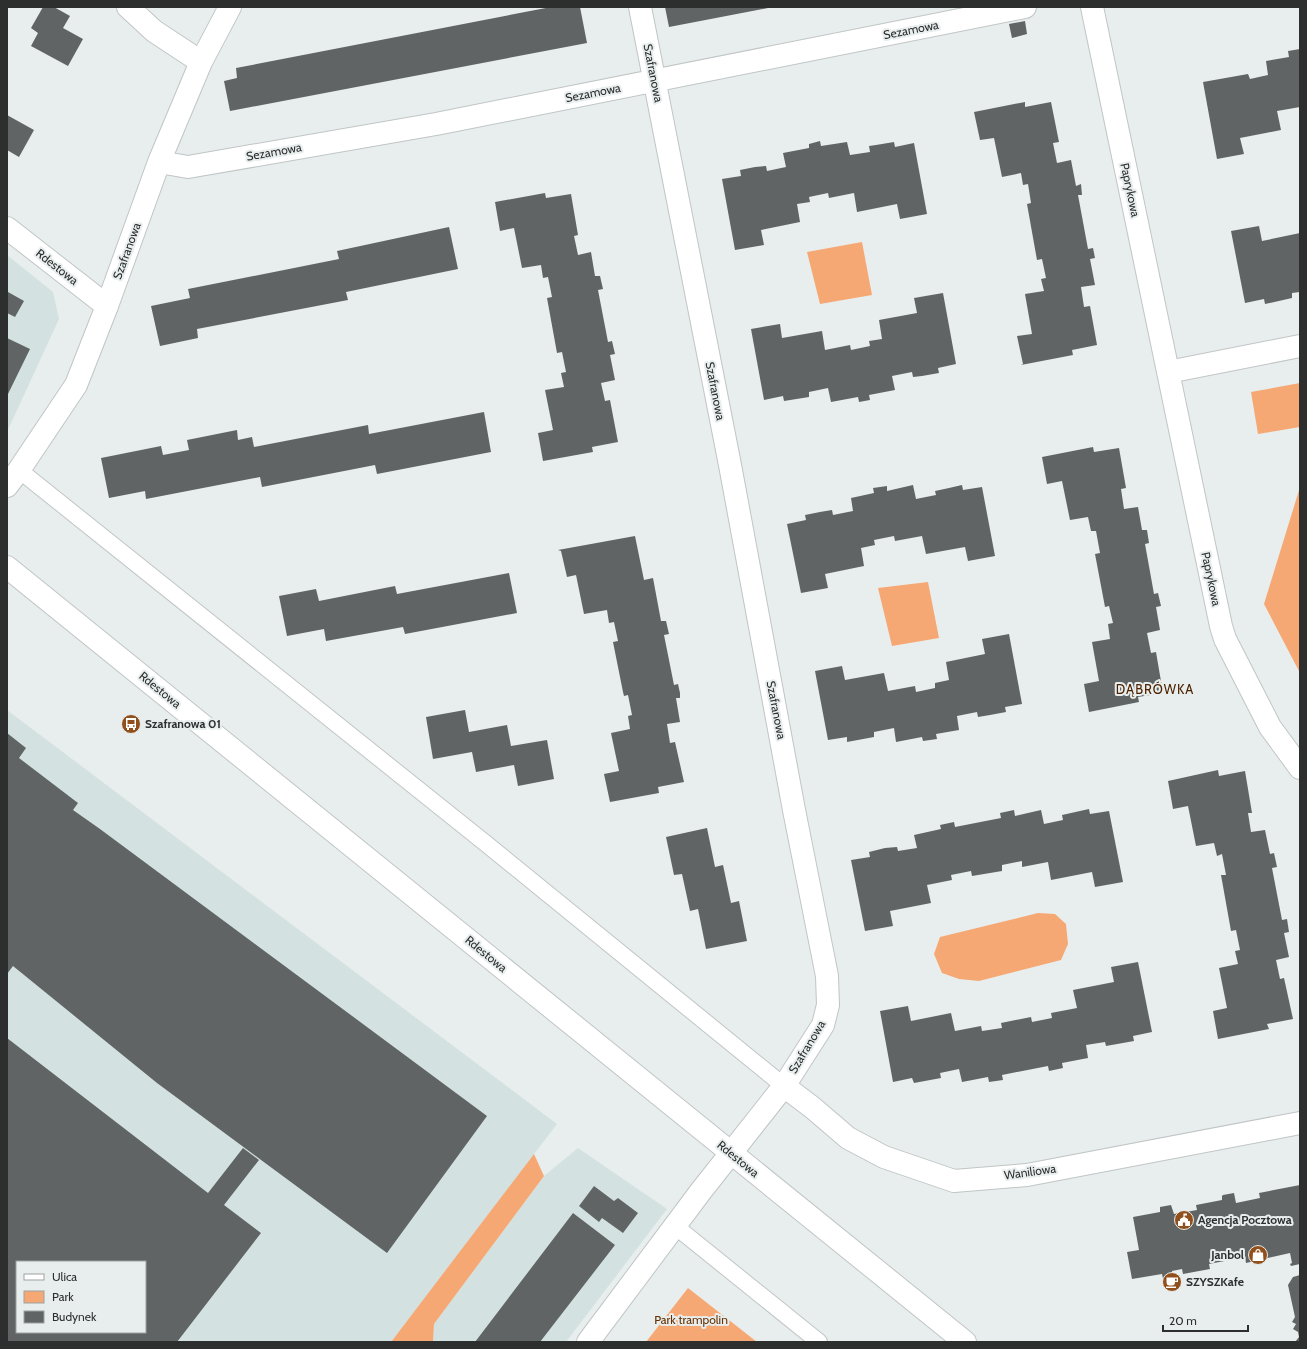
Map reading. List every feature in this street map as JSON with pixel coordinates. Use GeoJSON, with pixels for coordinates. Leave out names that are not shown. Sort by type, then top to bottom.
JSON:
{"type":"FeatureCollection","features":[{"type":"Feature","properties":{"kind":"street"},"geometry":{"type":"LineString","coordinates":[[128,7],[154,31],[201,62]]}},
{"type":"Feature","properties":{"kind":"street","name":"Szafranowa"},"geometry":{"type":"LineString","coordinates":[[13,478],[76,385],[107,306],[159,162],[201,62],[230,7]]}},
{"type":"Feature","properties":{"kind":"street","name":"Szafranowa"},"geometry":{"type":"LineString","coordinates":[[588,1342],[674,1226],[784,1086],[823,1025],[828,1005],[827,976],[794,810],[730,465],[640,7]]}},
{"type":"Feature","properties":{"kind":"street","name":"Sezamowa"},"geometry":{"type":"LineString","coordinates":[[159,162],[188,167],[436,124],[1025,7]]}},
{"type":"Feature","properties":{"kind":"street","name":"Paprykowa"},"geometry":{"type":"LineString","coordinates":[[1092,7],[1221,626],[1270,727],[1300,768]]}},
{"type":"Feature","properties":{"kind":"street","name":"Rdestowa"},"geometry":{"type":"LineString","coordinates":[[7,228],[107,306]]}},
{"type":"Feature","properties":{"kind":"street"},"geometry":{"type":"LineString","coordinates":[[1168,372],[1300,346]]}},
{"type":"Feature","properties":{"kind":"street","name":"Rdestowa"},"geometry":{"type":"LineString","coordinates":[[7,567],[965,1342]]}},
{"type":"Feature","properties":{"kind":"street","name":"Waniliowa"},"geometry":{"type":"LineString","coordinates":[[784,1086],[813,1108],[848,1138],[884,1157],[954,1181],[1027,1175],[1300,1123]]}},
{"type":"Feature","properties":{"kind":"lane"},"geometry":{"type":"LineString","coordinates":[[13,478],[484,842],[784,1086]]}},
{"type":"Feature","properties":{"kind":"lane"},"geometry":{"type":"LineString","coordinates":[[674,1226],[819,1342]]}},
{"type":"Feature","properties":{"kind":"shaded area"},"geometry":{"type":"Polygon","coordinates":[[[7,255],[53,292],[59,319],[7,432],[7,255]]]}},
{"type":"Feature","properties":{"kind":"shaded area"},"geometry":{"type":"Polygon","coordinates":[[[7,710],[557,1124],[391,1342],[7,1342],[7,710]]]}},
{"type":"Feature","properties":{"kind":"shaded area"},"geometry":{"type":"Polygon","coordinates":[[[578,1148],[667,1209],[566,1342],[433,1342],[434,1324],[544,1176],[578,1148]]]}},
{"type":"Feature","properties":{"kind":"green space"},"geometry":{"type":"Polygon","coordinates":[[[862,242],[872,295],[820,304],[807,252],[862,242]]]}},
{"type":"Feature","properties":{"kind":"green space"},"geometry":{"type":"Polygon","coordinates":[[[1300,383],[1300,427],[1258,434],[1251,392],[1300,383]]]}},
{"type":"Feature","properties":{"kind":"green space"},"geometry":{"type":"Polygon","coordinates":[[[1300,487],[1300,673],[1264,604],[1300,487]]]}},
{"type":"Feature","properties":{"kind":"green space"},"geometry":{"type":"Polygon","coordinates":[[[928,582],[939,638],[892,646],[878,588],[928,582]]]}},
{"type":"Feature","properties":{"kind":"green space"},"geometry":{"type":"Polygon","coordinates":[[[1038,913],[1055,914],[1066,924],[1068,944],[1061,960],[979,981],[959,979],[942,973],[934,954],[940,937],[1038,913]]]}},
{"type":"Feature","properties":{"kind":"green space"},"geometry":{"type":"Polygon","coordinates":[[[534,1154],[544,1176],[434,1324],[433,1342],[391,1342],[534,1154]]]}},
{"type":"Feature","properties":{"kind":"green space","name":"Park trampolin"},"geometry":{"type":"Polygon","coordinates":[[[688,1288],[757,1342],[646,1342],[688,1288]]]}},
{"type":"Feature","properties":{"kind":"building"},"geometry":{"type":"Polygon","coordinates":[[[43,7],[54,7],[70,16],[63,28],[83,39],[68,66],[31,46],[38,33],[31,28],[43,7]]]}},
{"type":"Feature","properties":{"kind":"building"},"geometry":{"type":"Polygon","coordinates":[[[551,7],[580,7],[587,43],[230,111],[224,81],[237,78],[236,68],[551,7]]]}},
{"type":"Feature","properties":{"kind":"building"},"geometry":{"type":"Polygon","coordinates":[[[665,7],[768,7],[768,8],[669,27],[665,7]]]}},
{"type":"Feature","properties":{"kind":"building"},"geometry":{"type":"Polygon","coordinates":[[[1025,21],[1027,34],[1012,38],[1009,24],[1025,21]]]}},
{"type":"Feature","properties":{"kind":"building"},"geometry":{"type":"Polygon","coordinates":[[[1300,49],[1300,107],[1277,111],[1281,130],[1240,138],[1244,154],[1217,159],[1203,82],[1248,74],[1250,79],[1268,75],[1266,61],[1289,57],[1288,51],[1300,49]]]}},
{"type":"Feature","properties":{"kind":"building"},"geometry":{"type":"Polygon","coordinates":[[[1025,102],[1025,107],[1051,102],[1059,142],[1053,143],[1057,163],[1071,160],[1076,186],[1081,184],[1082,195],[1078,195],[1088,249],[1093,248],[1095,258],[1090,259],[1095,285],[1081,287],[1084,307],[1090,306],[1097,345],[1072,350],[1073,355],[1021,365],[1023,364],[1017,336],[1032,334],[1025,294],[1044,291],[1041,279],[1046,278],[1042,259],[1037,260],[1027,204],[1031,203],[1028,184],[1023,185],[1021,173],[1002,177],[994,138],[980,140],[974,112],[1025,102]]]}},
{"type":"Feature","properties":{"kind":"building"},"geometry":{"type":"Polygon","coordinates":[[[7,115],[34,130],[19,157],[7,150],[7,115]]]}},
{"type":"Feature","properties":{"kind":"building"},"geometry":{"type":"Polygon","coordinates":[[[820,141],[821,146],[847,142],[850,155],[870,152],[869,146],[894,142],[895,147],[914,143],[927,214],[900,219],[897,204],[857,212],[854,193],[829,198],[828,193],[809,197],[810,202],[797,204],[800,222],[761,230],[764,245],[735,250],[722,179],[741,176],[740,170],[755,167],[766,166],[767,171],[786,167],[783,153],[809,148],[809,144],[820,141]]]}},
{"type":"Feature","properties":{"kind":"building"},"geometry":{"type":"Polygon","coordinates":[[[545,193],[546,198],[571,194],[578,235],[574,236],[578,255],[591,252],[595,276],[600,276],[603,289],[598,290],[608,342],[612,341],[615,354],[610,355],[615,380],[601,383],[605,401],[610,400],[618,442],[592,447],[593,452],[543,461],[538,433],[553,430],[545,390],[564,387],[561,373],[566,372],[562,352],[557,353],[547,298],[552,297],[548,277],[543,278],[541,265],[522,268],[514,228],[500,231],[495,202],[545,193]]]}},
{"type":"Feature","properties":{"kind":"building"},"geometry":{"type":"Polygon","coordinates":[[[1259,226],[1262,241],[1300,233],[1300,292],[1292,293],[1292,298],[1265,304],[1264,299],[1245,303],[1231,231],[1259,226]]]}},
{"type":"Feature","properties":{"kind":"building"},"geometry":{"type":"Polygon","coordinates":[[[449,227],[458,269],[346,292],[348,300],[197,329],[198,338],[160,346],[151,306],[190,298],[188,289],[339,259],[337,251],[449,227]]]}},
{"type":"Feature","properties":{"kind":"building"},"geometry":{"type":"Polygon","coordinates":[[[8,292],[24,301],[15,317],[7,313],[8,292]]]}},
{"type":"Feature","properties":{"kind":"building"},"geometry":{"type":"Polygon","coordinates":[[[943,293],[956,364],[938,368],[939,373],[913,377],[912,372],[892,376],[895,390],[869,395],[870,400],[859,402],[858,397],[831,402],[828,388],[809,392],[809,397],[784,401],[783,396],[764,400],[751,329],[780,324],[782,338],[822,331],[825,350],[850,345],[851,350],[870,346],[869,341],[882,339],[879,320],[917,313],[914,298],[943,293]]]}},
{"type":"Feature","properties":{"kind":"building"},"geometry":{"type":"Polygon","coordinates":[[[7,338],[30,349],[8,394],[7,393],[7,338]]]}},
{"type":"Feature","properties":{"kind":"building"},"geometry":{"type":"Polygon","coordinates":[[[484,412],[491,452],[377,474],[375,465],[262,487],[260,477],[146,499],[145,491],[109,498],[101,458],[161,446],[163,455],[189,450],[187,440],[237,430],[238,440],[252,437],[254,447],[368,425],[369,434],[484,412]]]}},
{"type":"Feature","properties":{"kind":"building"},"geometry":{"type":"Polygon","coordinates":[[[1093,447],[1094,452],[1119,448],[1126,488],[1121,489],[1124,509],[1138,507],[1142,530],[1147,530],[1149,543],[1145,544],[1154,594],[1158,593],[1161,606],[1156,607],[1160,630],[1147,633],[1151,653],[1156,652],[1163,693],[1138,697],[1139,702],[1089,712],[1084,684],[1099,681],[1092,642],[1110,639],[1108,624],[1113,623],[1109,606],[1105,607],[1095,554],[1100,553],[1096,531],[1091,531],[1088,517],[1070,520],[1062,481],[1047,484],[1042,457],[1093,447]]]}},
{"type":"Feature","properties":{"kind":"building"},"geometry":{"type":"Polygon","coordinates":[[[913,485],[916,499],[936,495],[935,491],[962,485],[963,490],[982,487],[995,556],[968,561],[965,547],[926,554],[922,536],[895,541],[894,536],[874,540],[875,545],[861,548],[864,566],[825,574],[828,588],[801,593],[787,524],[806,520],[805,515],[820,512],[832,510],[833,515],[853,511],[851,498],[874,493],[873,488],[887,486],[887,491],[913,485]]]}},
{"type":"Feature","properties":{"kind":"building"},"geometry":{"type":"Polygon","coordinates":[[[635,536],[644,580],[653,578],[661,621],[666,621],[669,634],[664,635],[674,685],[678,684],[680,693],[680,698],[676,698],[680,722],[667,724],[670,743],[675,742],[684,782],[658,787],[659,793],[610,802],[604,774],[619,771],[611,733],[630,729],[628,716],[632,715],[628,695],[624,696],[613,642],[618,641],[614,622],[609,623],[607,610],[584,614],[576,575],[567,577],[561,551],[558,550],[635,536]]]}},
{"type":"Feature","properties":{"kind":"building"},"geometry":{"type":"Polygon","coordinates":[[[509,573],[517,613],[405,634],[403,627],[326,641],[324,629],[287,636],[279,596],[316,589],[319,601],[395,586],[397,594],[509,573]]]}},
{"type":"Feature","properties":{"kind":"building"},"geometry":{"type":"Polygon","coordinates":[[[1009,634],[1022,704],[1005,707],[1006,712],[990,715],[978,717],[977,712],[957,716],[959,730],[936,734],[937,739],[923,741],[922,737],[896,742],[894,728],[874,732],[874,737],[847,742],[847,737],[828,740],[815,671],[842,666],[845,680],[884,673],[888,691],[915,686],[916,692],[935,688],[935,683],[949,680],[946,662],[985,654],[982,639],[1009,634]]]}},
{"type":"Feature","properties":{"kind":"building"},"geometry":{"type":"Polygon","coordinates":[[[465,710],[469,732],[507,725],[511,746],[547,740],[554,779],[518,786],[514,765],[476,772],[472,752],[433,759],[426,717],[465,710]]]}},
{"type":"Feature","properties":{"kind":"building"},"geometry":{"type":"Polygon","coordinates":[[[7,733],[26,748],[19,758],[78,803],[73,810],[487,1116],[387,1253],[157,1083],[13,966],[7,974],[7,733]]]}},
{"type":"Feature","properties":{"kind":"building"},"geometry":{"type":"Polygon","coordinates":[[[1218,770],[1219,776],[1245,771],[1252,813],[1248,813],[1251,832],[1265,830],[1270,854],[1274,853],[1277,867],[1272,868],[1282,920],[1287,919],[1289,932],[1284,933],[1289,957],[1276,960],[1280,979],[1284,978],[1293,1019],[1267,1024],[1269,1029],[1218,1039],[1213,1011],[1227,1008],[1219,968],[1238,964],[1235,951],[1240,950],[1236,930],[1231,931],[1221,875],[1226,875],[1222,854],[1217,856],[1214,843],[1196,846],[1188,806],[1173,809],[1168,781],[1218,770]]]}},
{"type":"Feature","properties":{"kind":"building"},"geometry":{"type":"Polygon","coordinates":[[[1089,809],[1090,814],[1109,811],[1123,882],[1095,887],[1092,872],[1051,880],[1048,862],[1022,867],[1022,861],[1002,865],[1002,871],[972,876],[971,871],[951,875],[952,880],[927,885],[931,903],[890,911],[893,926],[865,931],[851,860],[870,857],[869,852],[885,848],[897,847],[898,851],[917,848],[914,835],[941,829],[940,825],[954,822],[955,827],[1001,818],[1000,813],[1014,810],[1015,816],[1041,810],[1044,824],[1063,820],[1062,815],[1089,809]]]}},
{"type":"Feature","properties":{"kind":"building"},"geometry":{"type":"Polygon","coordinates":[[[707,828],[715,867],[723,865],[731,903],[739,901],[747,941],[706,949],[698,909],[690,911],[682,874],[674,875],[666,837],[707,828]]]}},
{"type":"Feature","properties":{"kind":"building"},"geometry":{"type":"Polygon","coordinates":[[[1138,962],[1152,1032],[1133,1036],[1134,1041],[1106,1046],[1105,1042],[1086,1045],[1088,1058],[1062,1063],[1063,1068],[1049,1071],[1048,1066],[1002,1075],[1003,1080],[989,1082],[988,1077],[962,1082],[959,1069],[940,1073],[941,1078],[914,1083],[912,1078],[893,1082],[880,1011],[908,1006],[911,1021],[951,1013],[955,1031],[981,1026],[982,1031],[1002,1028],[1001,1023],[1031,1017],[1032,1022],[1052,1018],[1051,1013],[1077,1008],[1073,990],[1114,982],[1111,967],[1138,962]]]}},
{"type":"Feature","properties":{"kind":"building"},"geometry":{"type":"Polygon","coordinates":[[[7,1038],[208,1193],[243,1148],[259,1160],[224,1205],[261,1233],[177,1342],[7,1342],[7,1038]]]}},
{"type":"Feature","properties":{"kind":"building"},"geometry":{"type":"Polygon","coordinates":[[[1300,1185],[1300,1264],[1291,1266],[1290,1264],[1292,1263],[1290,1253],[1246,1263],[1245,1257],[1209,1264],[1210,1269],[1183,1274],[1182,1269],[1172,1271],[1173,1281],[1164,1283],[1162,1274],[1132,1279],[1127,1252],[1139,1250],[1133,1217],[1160,1212],[1160,1207],[1171,1205],[1174,1214],[1197,1210],[1196,1205],[1222,1200],[1223,1195],[1234,1193],[1236,1203],[1260,1198],[1259,1193],[1300,1185]]]}},
{"type":"Feature","properties":{"kind":"building"},"geometry":{"type":"Polygon","coordinates":[[[594,1186],[614,1201],[618,1198],[638,1213],[623,1233],[602,1218],[599,1222],[579,1206],[594,1186]]]}},
{"type":"Feature","properties":{"kind":"building"},"geometry":{"type":"Polygon","coordinates":[[[573,1213],[615,1245],[540,1342],[475,1342],[573,1213]]]}},
{"type":"Feature","properties":{"kind":"building"},"geometry":{"type":"Polygon","coordinates":[[[1300,1275],[1300,1342],[1295,1342],[1299,1337],[1298,1332],[1293,1329],[1296,1324],[1292,1322],[1295,1317],[1288,1285],[1293,1277],[1300,1275]]]}},
{"type":"Feature","properties":{"kind":"place","name":"Szafranowa 01"},"geometry":{"type":"Point","coordinates":[131,724]}},
{"type":"Feature","properties":{"kind":"place","name":"Agencja Pocztowa"},"geometry":{"type":"Point","coordinates":[1184,1220]}},
{"type":"Feature","properties":{"kind":"place","name":"Janbol"},"geometry":{"type":"Point","coordinates":[1258,1255]}},
{"type":"Feature","properties":{"kind":"place","name":"SZYSZKafe"},"geometry":{"type":"Point","coordinates":[1172,1282]}},
{"type":"Feature","properties":{"kind":"district","name":"DĄBRÓWKA"},"geometry":{"type":"Point","coordinates":[1155,689]}}]}
